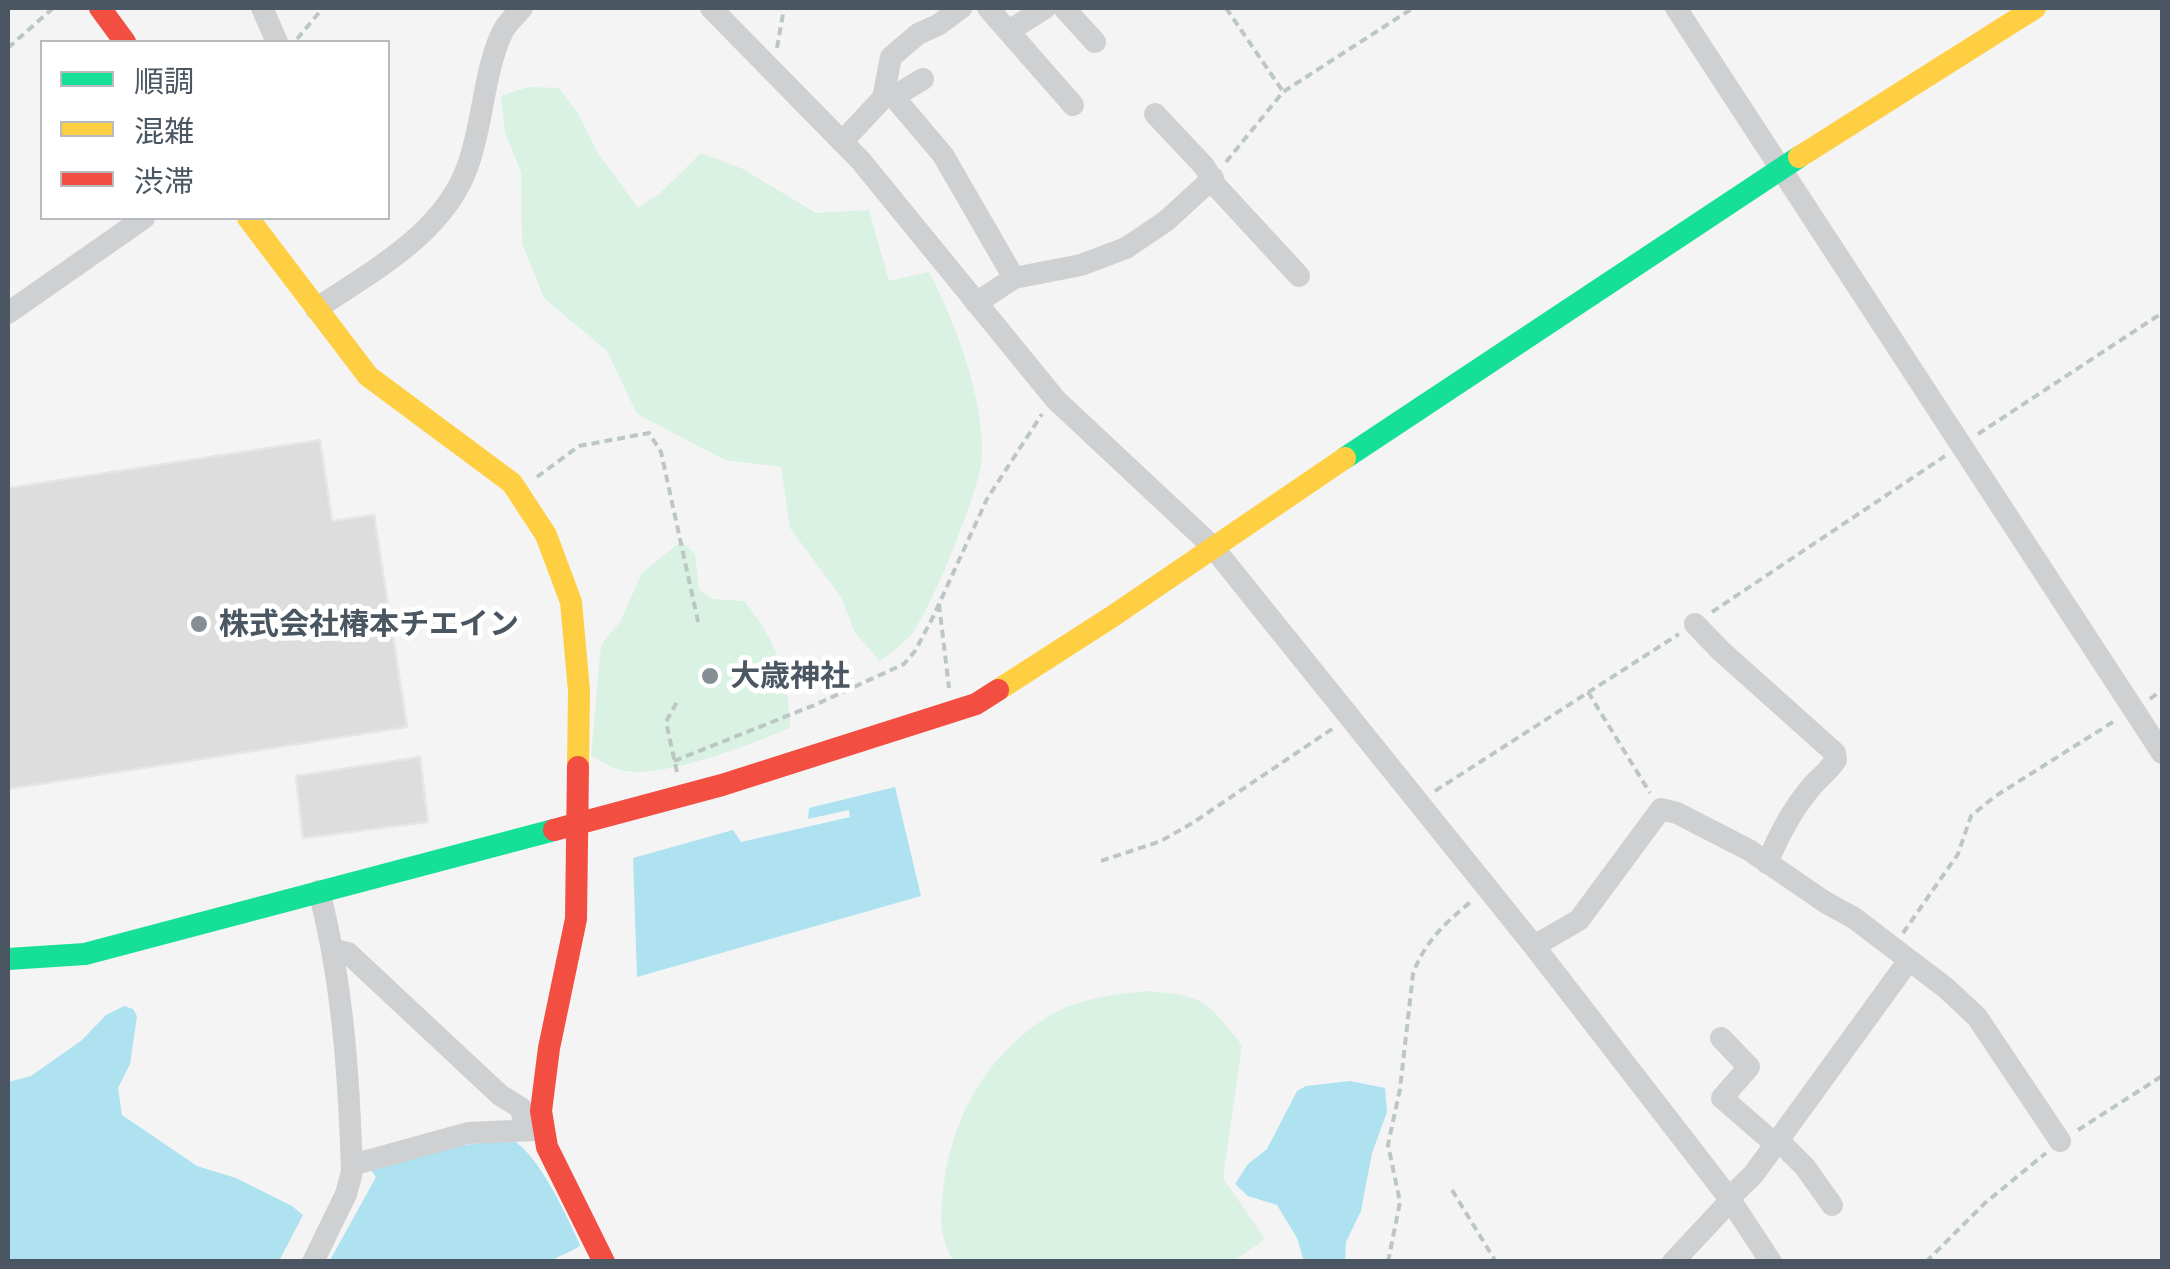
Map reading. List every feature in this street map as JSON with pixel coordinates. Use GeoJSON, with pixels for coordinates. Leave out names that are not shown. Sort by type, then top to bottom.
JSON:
{"type":"FeatureCollection","features":[{"type":"Feature","properties":{"kind":"street"},"geometry":{"type":"LineString","coordinates":[[100,8],[124,40]]}},
{"type":"Feature","properties":{"kind":"street"},"geometry":{"type":"LineString","coordinates":[[262,8],[275,40]]}},
{"type":"Feature","properties":{"kind":"street"},"geometry":{"type":"LineString","coordinates":[[316,309],[430,225],[454,196],[469,164],[503,30],[522,8]]}},
{"type":"Feature","properties":{"kind":"street"},"geometry":{"type":"LineString","coordinates":[[710,8],[842,142],[1056,400],[1212,546],[1534,946],[1730,1200],[1771,1262]]}},
{"type":"Feature","properties":{"kind":"street"},"geometry":{"type":"LineString","coordinates":[[960,8],[918,34],[891,57],[891,92],[943,156],[1014,278]]}},
{"type":"Feature","properties":{"kind":"street"},"geometry":{"type":"LineString","coordinates":[[988,8],[1073,106]]}},
{"type":"Feature","properties":{"kind":"street"},"geometry":{"type":"LineString","coordinates":[[1009,32],[1046,8]]}},
{"type":"Feature","properties":{"kind":"street"},"geometry":{"type":"LineString","coordinates":[[1064,8],[1095,42]]}},
{"type":"Feature","properties":{"kind":"street"},"geometry":{"type":"LineString","coordinates":[[1676,8],[2162,753]]}},
{"type":"Feature","properties":{"kind":"street"},"geometry":{"type":"LineString","coordinates":[[8,959],[85,954],[239,915],[682,796],[976,704],[1780,169],[2036,8]]}},
{"type":"Feature","properties":{"kind":"street"},"geometry":{"type":"LineString","coordinates":[[842,142],[883,98],[923,79]]}},
{"type":"Feature","properties":{"kind":"street"},"geometry":{"type":"LineString","coordinates":[[1155,114],[1299,276]]}},
{"type":"Feature","properties":{"kind":"street"},"geometry":{"type":"LineString","coordinates":[[976,303],[1014,278],[1081,265],[1126,248],[1166,221],[1213,178]]}},
{"type":"Feature","properties":{"kind":"street"},"geometry":{"type":"LineString","coordinates":[[8,312],[141,220]]}},
{"type":"Feature","properties":{"kind":"street"},"geometry":{"type":"LineString","coordinates":[[249,220],[368,376],[512,483],[546,535],[571,602],[579,691],[576,920],[549,1048],[541,1112],[534,1130]]}},
{"type":"Feature","properties":{"kind":"street"},"geometry":{"type":"LineString","coordinates":[[1695,624],[1834,753],[1836,760],[1781,830],[1767,863]]}},
{"type":"Feature","properties":{"kind":"street"},"geometry":{"type":"LineString","coordinates":[[1534,946],[1580,920],[1661,809],[1677,813],[1854,918],[1976,1016],[2060,1140]]}},
{"type":"Feature","properties":{"kind":"street"},"geometry":{"type":"LineString","coordinates":[[313,1262],[346,1194],[352,1164],[343,1003],[319,891]]}},
{"type":"Feature","properties":{"kind":"street"},"geometry":{"type":"LineString","coordinates":[[334,950],[348,953],[500,1095],[521,1108],[546,1147],[604,1262]]}},
{"type":"Feature","properties":{"kind":"street"},"geometry":{"type":"LineString","coordinates":[[1673,1262],[1753,1175],[1902,954]]}},
{"type":"Feature","properties":{"kind":"street"},"geometry":{"type":"LineString","coordinates":[[1721,1038],[1749,1067],[1722,1098],[1805,1167],[1832,1204]]}},
{"type":"Feature","properties":{"kind":"street"},"geometry":{"type":"LineString","coordinates":[[352,1164],[468,1133],[534,1130]]}},
{"type":"Feature","properties":{"kind":"path"},"geometry":{"type":"LineString","coordinates":[[8,48],[53,8]]}},
{"type":"Feature","properties":{"kind":"path"},"geometry":{"type":"LineString","coordinates":[[296,40],[323,8]]}},
{"type":"Feature","properties":{"kind":"path"},"geometry":{"type":"LineString","coordinates":[[767,64],[778,47],[784,8]]}},
{"type":"Feature","properties":{"kind":"path"},"geometry":{"type":"LineString","coordinates":[[1226,8],[1283,92]]}},
{"type":"Feature","properties":{"kind":"path"},"geometry":{"type":"LineString","coordinates":[[1213,178],[1283,92],[1413,8]]}},
{"type":"Feature","properties":{"kind":"path"},"geometry":{"type":"LineString","coordinates":[[1960,446],[2162,314]]}},
{"type":"Feature","properties":{"kind":"path"},"geometry":{"type":"LineString","coordinates":[[674,761],[817,704],[904,664],[916,651],[940,604],[987,500],[1034,423],[1056,400]]}},
{"type":"Feature","properties":{"kind":"path"},"geometry":{"type":"LineString","coordinates":[[518,491],[579,446],[649,434],[660,452],[699,626]]}},
{"type":"Feature","properties":{"kind":"path"},"geometry":{"type":"LineString","coordinates":[[940,604],[955,712]]}},
{"type":"Feature","properties":{"kind":"path"},"geometry":{"type":"LineString","coordinates":[[1902,954],[1912,917],[1958,854],[1971,816],[1994,797],[2162,690]]}},
{"type":"Feature","properties":{"kind":"path"},"geometry":{"type":"LineString","coordinates":[[1588,692],[1661,809]]}},
{"type":"Feature","properties":{"kind":"path"},"geometry":{"type":"LineString","coordinates":[[678,700],[666,722],[682,796]]}},
{"type":"Feature","properties":{"kind":"path"},"geometry":{"type":"LineString","coordinates":[[1101,861],[1161,841],[1194,822],[1351,716]]}},
{"type":"Feature","properties":{"kind":"path"},"geometry":{"type":"LineString","coordinates":[[1388,1262],[1400,1202],[1388,1145],[1400,1089],[1413,974],[1418,960],[1445,922],[1487,886]]}},
{"type":"Feature","properties":{"kind":"path"},"geometry":{"type":"LineString","coordinates":[[1926,1262],[1985,1204],[2060,1140],[2162,1076]]}},
{"type":"Feature","properties":{"kind":"path"},"geometry":{"type":"LineString","coordinates":[[1452,1190],[1496,1262]]}},
{"type":"Feature","properties":{"kind":"green space"},"geometry":{"type":"Polygon","coordinates":[[[528,87],[559,88],[578,113],[598,153],[638,208],[658,195],[701,153],[743,169],[816,213],[869,210],[889,281],[929,272],[949,315],[973,386],[982,457],[964,521],[930,603],[910,636],[880,661],[855,633],[841,597],[790,528],[781,467],[725,460],[637,414],[607,351],[544,298],[522,243],[521,172],[505,133],[501,96],[528,87]]]}},
{"type":"Feature","properties":{"kind":"green space"},"geometry":{"type":"Polygon","coordinates":[[[681,541],[695,554],[699,590],[713,599],[744,601],[765,630],[779,660],[790,728],[682,765],[638,772],[620,770],[591,756],[601,645],[620,622],[642,573],[681,541]]]}},
{"type":"Feature","properties":{"kind":"green space"},"geometry":{"type":"Polygon","coordinates":[[[1148,991],[1182,995],[1203,1003],[1242,1045],[1223,1178],[1265,1239],[1234,1261],[952,1259],[942,1227],[947,1166],[962,1117],[987,1073],[1022,1035],[1056,1012],[1094,999],[1148,991]]]}},
{"type":"Feature","properties":{"kind":"water"},"geometry":{"type":"Polygon","coordinates":[[[895,787],[921,896],[637,977],[633,858],[733,830],[741,842],[850,817],[849,810],[808,819],[809,808],[895,787]]]}},
{"type":"Feature","properties":{"kind":"water"},"geometry":{"type":"Polygon","coordinates":[[[124,1006],[133,1009],[137,1016],[130,1064],[118,1088],[122,1115],[197,1166],[236,1178],[303,1215],[279,1261],[8,1261],[8,1082],[31,1076],[82,1040],[106,1015],[124,1006]]]}},
{"type":"Feature","properties":{"kind":"water"},"geometry":{"type":"Polygon","coordinates":[[[1350,1081],[1385,1088],[1387,1112],[1372,1153],[1361,1211],[1346,1242],[1345,1261],[1304,1261],[1297,1238],[1277,1205],[1248,1196],[1235,1184],[1248,1164],[1267,1149],[1297,1091],[1306,1086],[1350,1081]]]}},
{"type":"Feature","properties":{"kind":"water"},"geometry":{"type":"Polygon","coordinates":[[[511,1139],[531,1157],[551,1186],[580,1245],[577,1248],[550,1261],[329,1262],[376,1177],[370,1169],[434,1149],[511,1139]]]}},
{"type":"Feature","properties":{"kind":"building","name":"株式会社椿本チエイン"},"geometry":{"type":"Polygon","coordinates":[[[320,440],[332,521],[374,515],[407,727],[8,789],[8,488],[320,440]]]}},
{"type":"Feature","properties":{"kind":"building"},"geometry":{"type":"Polygon","coordinates":[[[420,757],[428,822],[303,838],[296,776],[420,757]]]}},
{"type":"Feature","properties":{"kind":"traffic: fast"},"geometry":{"type":"LineString","coordinates":[[1345,458],[1799,157]]}},
{"type":"Feature","properties":{"kind":"traffic: fast"},"geometry":{"type":"LineString","coordinates":[[8,959],[85,954],[554,830]]}},
{"type":"Feature","properties":{"kind":"traffic: slow"},"geometry":{"type":"LineString","coordinates":[[1799,157],[2035,8]]}},
{"type":"Feature","properties":{"kind":"traffic: slow"},"geometry":{"type":"LineString","coordinates":[[250,220],[368,376],[512,483],[546,535],[571,602],[579,691],[578,767]]}},
{"type":"Feature","properties":{"kind":"traffic: slow"},"geometry":{"type":"LineString","coordinates":[[998,690],[1345,458]]}},
{"type":"Feature","properties":{"kind":"traffic: jam"},"geometry":{"type":"LineString","coordinates":[[100,8],[124,40]]}},
{"type":"Feature","properties":{"kind":"traffic: jam"},"geometry":{"type":"LineString","coordinates":[[554,830],[722,785],[976,704],[998,690]]}},
{"type":"Feature","properties":{"kind":"traffic: jam"},"geometry":{"type":"LineString","coordinates":[[578,767],[576,919],[549,1048],[541,1111],[547,1147],[604,1262]]}},
{"type":"Feature","properties":{"kind":"place","name":"株式会社椿本チエイン"},"geometry":{"type":"Point","coordinates":[199,624]}},
{"type":"Feature","properties":{"kind":"place","name":"大歳神社"},"geometry":{"type":"Point","coordinates":[710,676]}}]}
